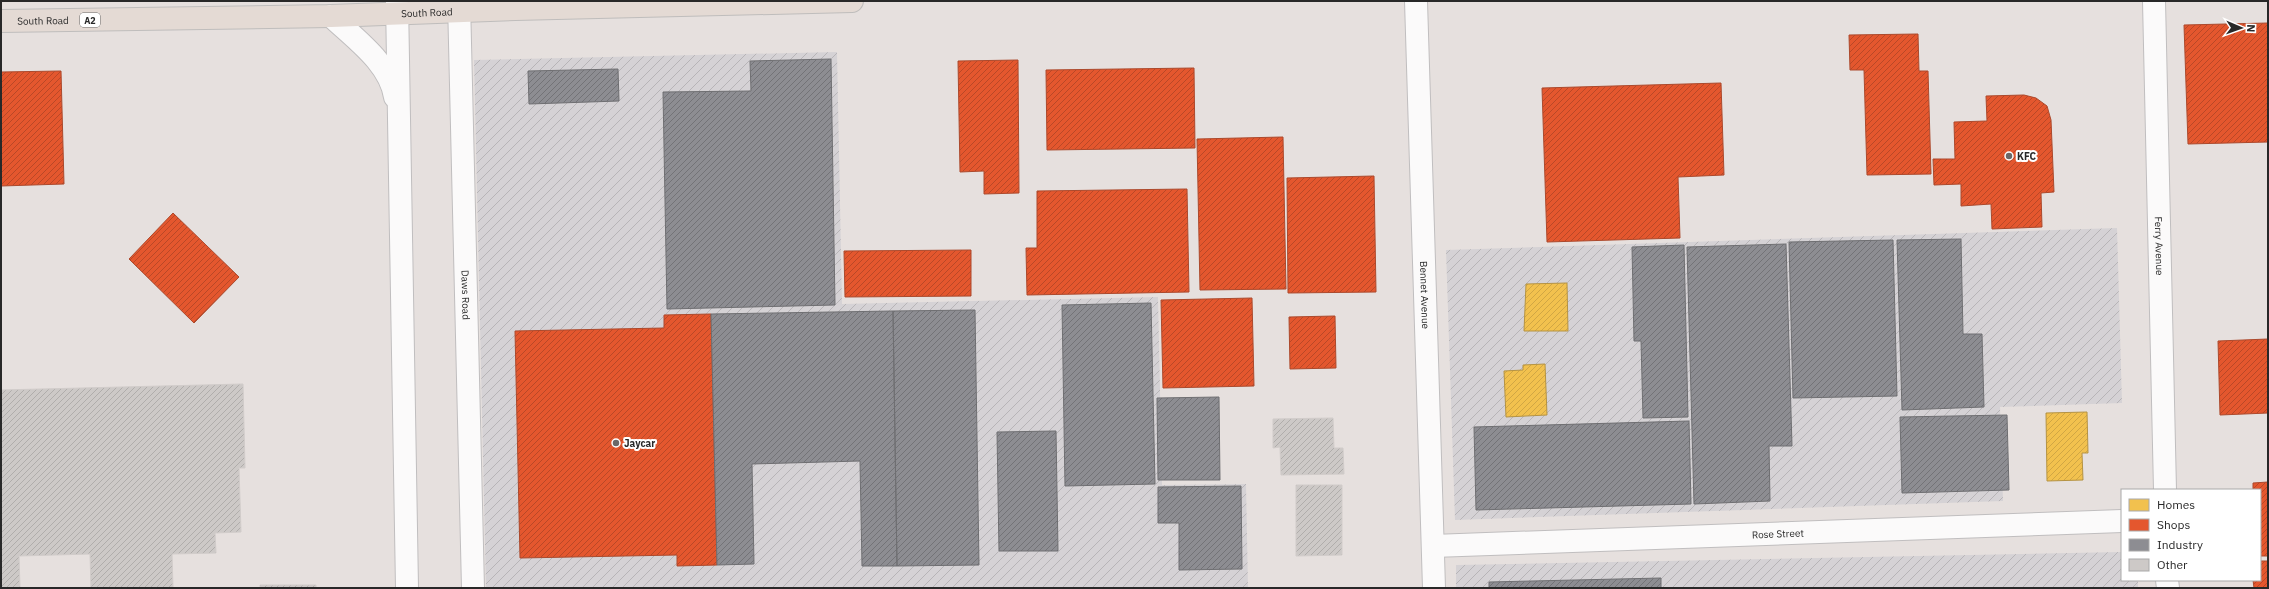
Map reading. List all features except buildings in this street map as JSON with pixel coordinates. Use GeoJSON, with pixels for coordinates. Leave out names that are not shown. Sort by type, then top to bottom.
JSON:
{"type":"FeatureCollection","features":[{"type":"Feature","properties":{"kind":"highway","name":"South Road"},"geometry":{"type":"LineString","coordinates":[[1,21],[331,16],[398,7],[852,1]]}},
{"type":"Feature","properties":{"kind":"street","name":"Bennet Avenue"},"geometry":{"type":"LineString","coordinates":[[1416,1],[1434,588]]}},
{"type":"Feature","properties":{"kind":"street","name":"Ferry Avenue"},"geometry":{"type":"LineString","coordinates":[[2154,1],[2165,489]]}},
{"type":"Feature","properties":{"kind":"street","name":"Daws Road"},"geometry":{"type":"LineString","coordinates":[[459,6],[472,588]]}},
{"type":"Feature","properties":{"kind":"street"},"geometry":{"type":"LineString","coordinates":[[398,7],[407,588]]}},
{"type":"Feature","properties":{"kind":"street"},"geometry":{"type":"LineString","coordinates":[[331,16],[378,61],[394,87],[400,128]]}},
{"type":"Feature","properties":{"kind":"street","name":"Rose Street"},"geometry":{"type":"LineString","coordinates":[[1433,546],[2121,521]]}},
{"type":"Feature","properties":{"kind":"shaded area"},"geometry":{"type":"Polygon","coordinates":[[[837,52],[842,304],[1158,297],[1162,485],[1246,484],[1248,588],[486,588],[474,60],[837,52]]]}},
{"type":"Feature","properties":{"kind":"shaded area"},"geometry":{"type":"Polygon","coordinates":[[[2117,228],[2122,403],[2000,407],[2003,501],[1455,520],[1446,250],[2117,228]]]}},
{"type":"Feature","properties":{"kind":"shaded area"},"geometry":{"type":"Polygon","coordinates":[[[2121,552],[2121,581],[2138,581],[2138,588],[1456,588],[1456,565],[2121,552]]]}},
{"type":"Feature","properties":{"kind":"place","name":"KFC"},"geometry":{"type":"Point","coordinates":[2009,156]}},
{"type":"Feature","properties":{"kind":"place","name":"Jaycar"},"geometry":{"type":"Point","coordinates":[616,443]}}]}
